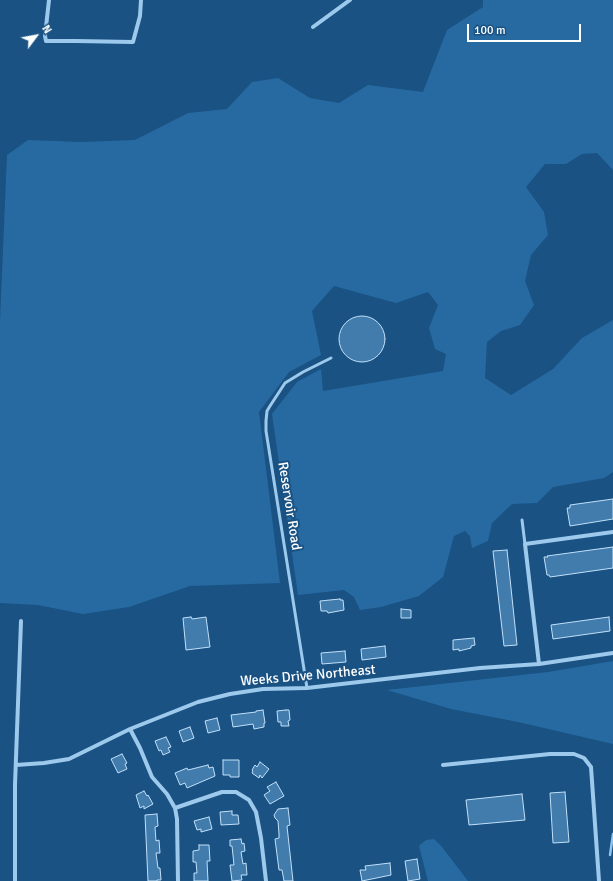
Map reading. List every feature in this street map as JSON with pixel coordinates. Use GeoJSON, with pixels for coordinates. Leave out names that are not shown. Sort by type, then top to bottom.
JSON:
{"type":"FeatureCollection","features":[{"type":"Feature","properties":{"kind":"street"},"geometry":{"type":"LineString","coordinates":[[49,0],[45,36],[46,41],[133,42],[140,16],[141,0]]}},
{"type":"Feature","properties":{"kind":"street"},"geometry":{"type":"LineString","coordinates":[[313,27],[350,0]]}},
{"type":"Feature","properties":{"kind":"street"},"geometry":{"type":"LineString","coordinates":[[539,664],[525,544],[613,532]]}},
{"type":"Feature","properties":{"kind":"street"},"geometry":{"type":"LineString","coordinates":[[15,881],[15,785],[21,621]]}},
{"type":"Feature","properties":{"kind":"street","name":"Weeks Drive Northeast"},"geometry":{"type":"LineString","coordinates":[[16,766],[69,759],[130,729],[198,702],[223,695],[263,689],[307,688],[480,668],[539,664],[613,653]]}},
{"type":"Feature","properties":{"kind":"street"},"geometry":{"type":"LineString","coordinates":[[130,729],[152,777],[167,794],[175,808],[177,819],[178,881]]}},
{"type":"Feature","properties":{"kind":"street"},"geometry":{"type":"LineString","coordinates":[[443,765],[550,754],[574,754],[584,758],[588,761],[591,767],[599,881]]}},
{"type":"Feature","properties":{"kind":"street"},"geometry":{"type":"LineString","coordinates":[[175,808],[222,792],[236,792],[249,800],[256,812],[261,838],[266,881]]}},
{"type":"Feature","properties":{"kind":"lane","name":"Reservoir Road"},"geometry":{"type":"LineString","coordinates":[[307,688],[266,432],[266,422],[267,411],[285,383],[331,358]]}},
{"type":"Feature","properties":{"kind":"lane"},"geometry":{"type":"LineString","coordinates":[[522,520],[525,544]]}},
{"type":"Feature","properties":{"kind":"shaded area"},"geometry":{"type":"Polygon","coordinates":[[[483,0],[613,0],[613,170],[597,153],[582,154],[566,164],[545,164],[526,187],[544,212],[548,235],[531,255],[525,281],[534,305],[520,325],[501,331],[487,342],[485,378],[511,395],[553,369],[582,338],[613,320],[613,472],[604,478],[553,487],[537,503],[512,504],[492,523],[488,541],[472,548],[470,536],[465,531],[454,536],[443,577],[419,596],[381,607],[360,610],[354,597],[344,590],[298,595],[272,414],[297,382],[321,369],[323,391],[443,371],[446,354],[435,349],[429,328],[438,305],[428,292],[396,303],[334,286],[312,311],[321,355],[289,372],[259,412],[280,583],[190,586],[129,607],[83,614],[38,605],[0,603],[0,321],[7,155],[28,140],[80,142],[135,140],[188,113],[227,109],[252,82],[278,78],[310,98],[339,103],[368,85],[423,92],[447,30],[483,7],[483,0]]]}},
{"type":"Feature","properties":{"kind":"shaded area"},"geometry":{"type":"Polygon","coordinates":[[[613,661],[613,744],[518,722],[451,709],[387,690],[548,672],[613,661]]]}},
{"type":"Feature","properties":{"kind":"shaded area"},"geometry":{"type":"Polygon","coordinates":[[[434,839],[468,881],[428,881],[419,846],[426,840],[434,839]]]}},
{"type":"Feature","properties":{"kind":"building"},"geometry":{"type":"Polygon","coordinates":[[[362,316],[375,320],[381,326],[385,339],[381,352],[375,358],[362,362],[349,358],[343,352],[339,339],[343,326],[349,320],[362,316]]]}},
{"type":"Feature","properties":{"kind":"building"},"geometry":{"type":"Polygon","coordinates":[[[613,499],[613,519],[570,526],[567,508],[570,508],[570,505],[613,499]]]}},
{"type":"Feature","properties":{"kind":"building"},"geometry":{"type":"Polygon","coordinates":[[[613,547],[613,568],[550,577],[547,575],[544,557],[613,547]]]}},
{"type":"Feature","properties":{"kind":"building"},"geometry":{"type":"Polygon","coordinates":[[[507,550],[517,645],[504,646],[493,551],[507,550]]]}},
{"type":"Feature","properties":{"kind":"building"},"geometry":{"type":"Polygon","coordinates":[[[343,600],[344,610],[328,613],[327,611],[321,611],[320,601],[343,600]]]}},
{"type":"Feature","properties":{"kind":"building"},"geometry":{"type":"Polygon","coordinates":[[[401,609],[411,610],[411,618],[401,618],[401,609]]]}},
{"type":"Feature","properties":{"kind":"building"},"geometry":{"type":"Polygon","coordinates":[[[191,617],[192,619],[206,617],[210,647],[186,650],[183,618],[191,617]]]}},
{"type":"Feature","properties":{"kind":"building"},"geometry":{"type":"Polygon","coordinates":[[[609,617],[610,631],[553,639],[551,625],[609,617]]]}},
{"type":"Feature","properties":{"kind":"building"},"geometry":{"type":"Polygon","coordinates":[[[474,638],[475,645],[471,646],[471,648],[459,651],[459,649],[453,650],[453,640],[474,638]]]}},
{"type":"Feature","properties":{"kind":"building"},"geometry":{"type":"Polygon","coordinates":[[[385,646],[386,657],[362,660],[361,649],[385,646]]]}},
{"type":"Feature","properties":{"kind":"building"},"geometry":{"type":"Polygon","coordinates":[[[345,651],[346,662],[322,664],[321,653],[345,651]]]}},
{"type":"Feature","properties":{"kind":"building"},"geometry":{"type":"Polygon","coordinates":[[[263,710],[265,723],[264,727],[254,729],[253,724],[233,727],[231,715],[263,710]]]}},
{"type":"Feature","properties":{"kind":"building"},"geometry":{"type":"Polygon","coordinates":[[[289,710],[289,726],[281,726],[281,722],[278,722],[277,711],[289,710]]]}},
{"type":"Feature","properties":{"kind":"building"},"geometry":{"type":"Polygon","coordinates":[[[217,718],[220,730],[208,733],[205,721],[217,718]]]}},
{"type":"Feature","properties":{"kind":"building"},"geometry":{"type":"Polygon","coordinates":[[[190,727],[194,738],[183,742],[179,731],[190,727]]]}},
{"type":"Feature","properties":{"kind":"building"},"geometry":{"type":"Polygon","coordinates":[[[166,737],[171,747],[168,748],[170,752],[163,755],[161,750],[159,751],[155,741],[166,737]]]}},
{"type":"Feature","properties":{"kind":"building"},"geometry":{"type":"Polygon","coordinates":[[[122,754],[127,763],[125,764],[127,769],[118,773],[111,759],[122,754]]]}},
{"type":"Feature","properties":{"kind":"building"},"geometry":{"type":"Polygon","coordinates":[[[223,760],[239,760],[239,777],[223,775],[223,760]]]}},
{"type":"Feature","properties":{"kind":"building"},"geometry":{"type":"Polygon","coordinates":[[[260,762],[269,769],[262,778],[260,775],[259,778],[252,773],[255,765],[257,767],[260,762]]]}},
{"type":"Feature","properties":{"kind":"building"},"geometry":{"type":"Polygon","coordinates":[[[208,765],[209,768],[213,767],[215,776],[187,788],[185,783],[180,785],[175,773],[187,768],[188,770],[208,765]]]}},
{"type":"Feature","properties":{"kind":"building"},"geometry":{"type":"Polygon","coordinates":[[[276,782],[284,796],[270,804],[264,795],[270,791],[267,787],[276,782]]]}},
{"type":"Feature","properties":{"kind":"building"},"geometry":{"type":"Polygon","coordinates":[[[144,791],[153,804],[144,809],[144,806],[140,808],[136,795],[144,791]]]}},
{"type":"Feature","properties":{"kind":"building"},"geometry":{"type":"Polygon","coordinates":[[[565,792],[569,842],[553,843],[550,793],[565,792]]]}},
{"type":"Feature","properties":{"kind":"building"},"geometry":{"type":"Polygon","coordinates":[[[522,794],[525,820],[469,825],[466,800],[522,794]]]}},
{"type":"Feature","properties":{"kind":"building"},"geometry":{"type":"Polygon","coordinates":[[[288,808],[290,825],[287,826],[293,881],[284,881],[282,870],[279,870],[275,839],[279,838],[279,834],[278,821],[274,815],[278,809],[288,808]]]}},
{"type":"Feature","properties":{"kind":"building"},"geometry":{"type":"Polygon","coordinates":[[[232,811],[232,815],[238,815],[239,824],[221,825],[220,812],[232,811]]]}},
{"type":"Feature","properties":{"kind":"building"},"geometry":{"type":"Polygon","coordinates":[[[157,814],[158,826],[155,827],[156,841],[159,840],[160,853],[156,853],[158,868],[160,868],[161,880],[148,881],[145,815],[157,814]]]}},
{"type":"Feature","properties":{"kind":"building"},"geometry":{"type":"Polygon","coordinates":[[[209,817],[212,829],[201,832],[201,829],[197,830],[194,821],[209,817]]]}},
{"type":"Feature","properties":{"kind":"building"},"geometry":{"type":"Polygon","coordinates":[[[241,839],[242,844],[244,843],[245,851],[241,852],[243,864],[246,863],[247,875],[241,875],[242,880],[232,881],[230,865],[234,865],[230,840],[241,839]]]}},
{"type":"Feature","properties":{"kind":"building"},"geometry":{"type":"Polygon","coordinates":[[[199,845],[209,845],[210,861],[207,861],[208,881],[194,881],[194,873],[197,873],[196,862],[193,862],[193,851],[199,850],[199,845]]]}},
{"type":"Feature","properties":{"kind":"building"},"geometry":{"type":"Polygon","coordinates":[[[417,859],[420,879],[408,881],[405,861],[417,859]]]}},
{"type":"Feature","properties":{"kind":"building"},"geometry":{"type":"Polygon","coordinates":[[[390,863],[391,875],[362,881],[360,870],[366,870],[365,866],[390,863]]]}},
{"type":"Feature","properties":{"kind":"waterway"},"geometry":{"type":"LineString","coordinates":[[610,855],[613,834]]}}]}
